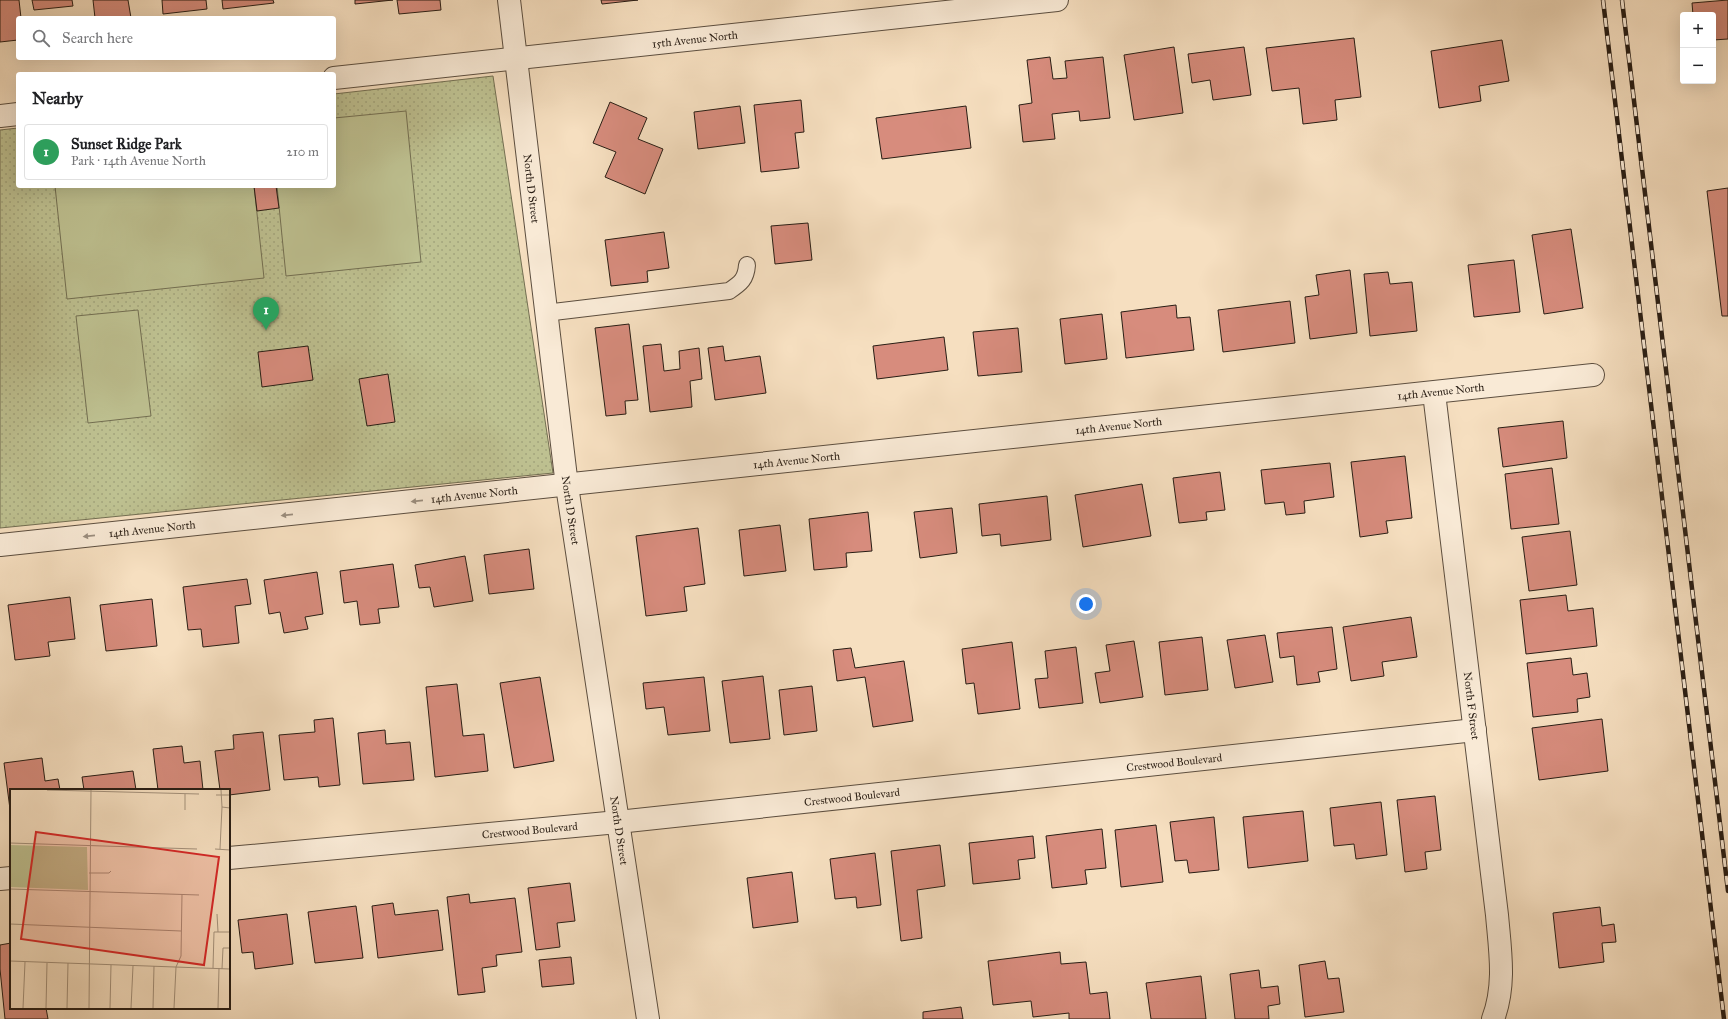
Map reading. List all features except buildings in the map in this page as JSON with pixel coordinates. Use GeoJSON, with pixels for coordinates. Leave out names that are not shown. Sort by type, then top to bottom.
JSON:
{"type":"FeatureCollection","features":[{"type":"Feature","properties":{"kind":"street","name":"North D Street"},"geometry":{"type":"LineString","coordinates":[[509,0],[545,313],[567,486],[648,1019]]}},
{"type":"Feature","properties":{"kind":"street","name":"15th Avenue North"},"geometry":{"type":"LineString","coordinates":[[336,78],[1057,0]]}},
{"type":"Feature","properties":{"kind":"street"},"geometry":{"type":"LineString","coordinates":[[0,116],[16,114]]}},
{"type":"Feature","properties":{"kind":"street","name":"14th Avenue North"},"geometry":{"type":"LineString","coordinates":[[0,545],[567,486],[1593,375]]}},
{"type":"Feature","properties":{"kind":"street","name":"North F Street"},"geometry":{"type":"LineString","coordinates":[[1434,393],[1475,730],[1502,971],[1500,990],[1493,1019]]}},
{"type":"Feature","properties":{"kind":"street","name":"Crestwood Boulevard"},"geometry":{"type":"LineString","coordinates":[[230,858],[618,822],[1475,730]]}},
{"type":"Feature","properties":{"kind":"street"},"geometry":{"type":"LineString","coordinates":[[0,879],[10,878]]}},
{"type":"Feature","properties":{"kind":"lane"},"geometry":{"type":"LineString","coordinates":[[545,313],[729,291],[740,284],[746,276],[747,265]]}},
{"type":"Feature","properties":{"kind":"green space"},"geometry":{"type":"Polygon","coordinates":[[[493,76],[553,473],[0,528],[0,130],[16,128],[16,188],[336,188],[336,94],[493,76]]]}},
{"type":"Feature","properties":{"kind":"green space"},"geometry":{"type":"Polygon","coordinates":[[[406,111],[421,262],[286,276],[277,188],[336,188],[336,118],[406,111]]]}},
{"type":"Feature","properties":{"kind":"green space"},"geometry":{"type":"Polygon","coordinates":[[[55,188],[254,188],[264,278],[67,299],[55,188]]]}},
{"type":"Feature","properties":{"kind":"green space"},"geometry":{"type":"Polygon","coordinates":[[[138,310],[151,416],[88,423],[76,316],[138,310]]]}},
{"type":"Feature","properties":{"kind":"railway"},"geometry":{"type":"LineString","coordinates":[[1603,0],[1724,1019]]}},
{"type":"Feature","properties":{"kind":"railway"},"geometry":{"type":"LineString","coordinates":[[1622,0],[1728,891]]}},
{"type":"Feature","properties":{"kind":"place","name":"Sunset Ridge Park"},"geometry":{"type":"Point","coordinates":[266,330]}}]}
